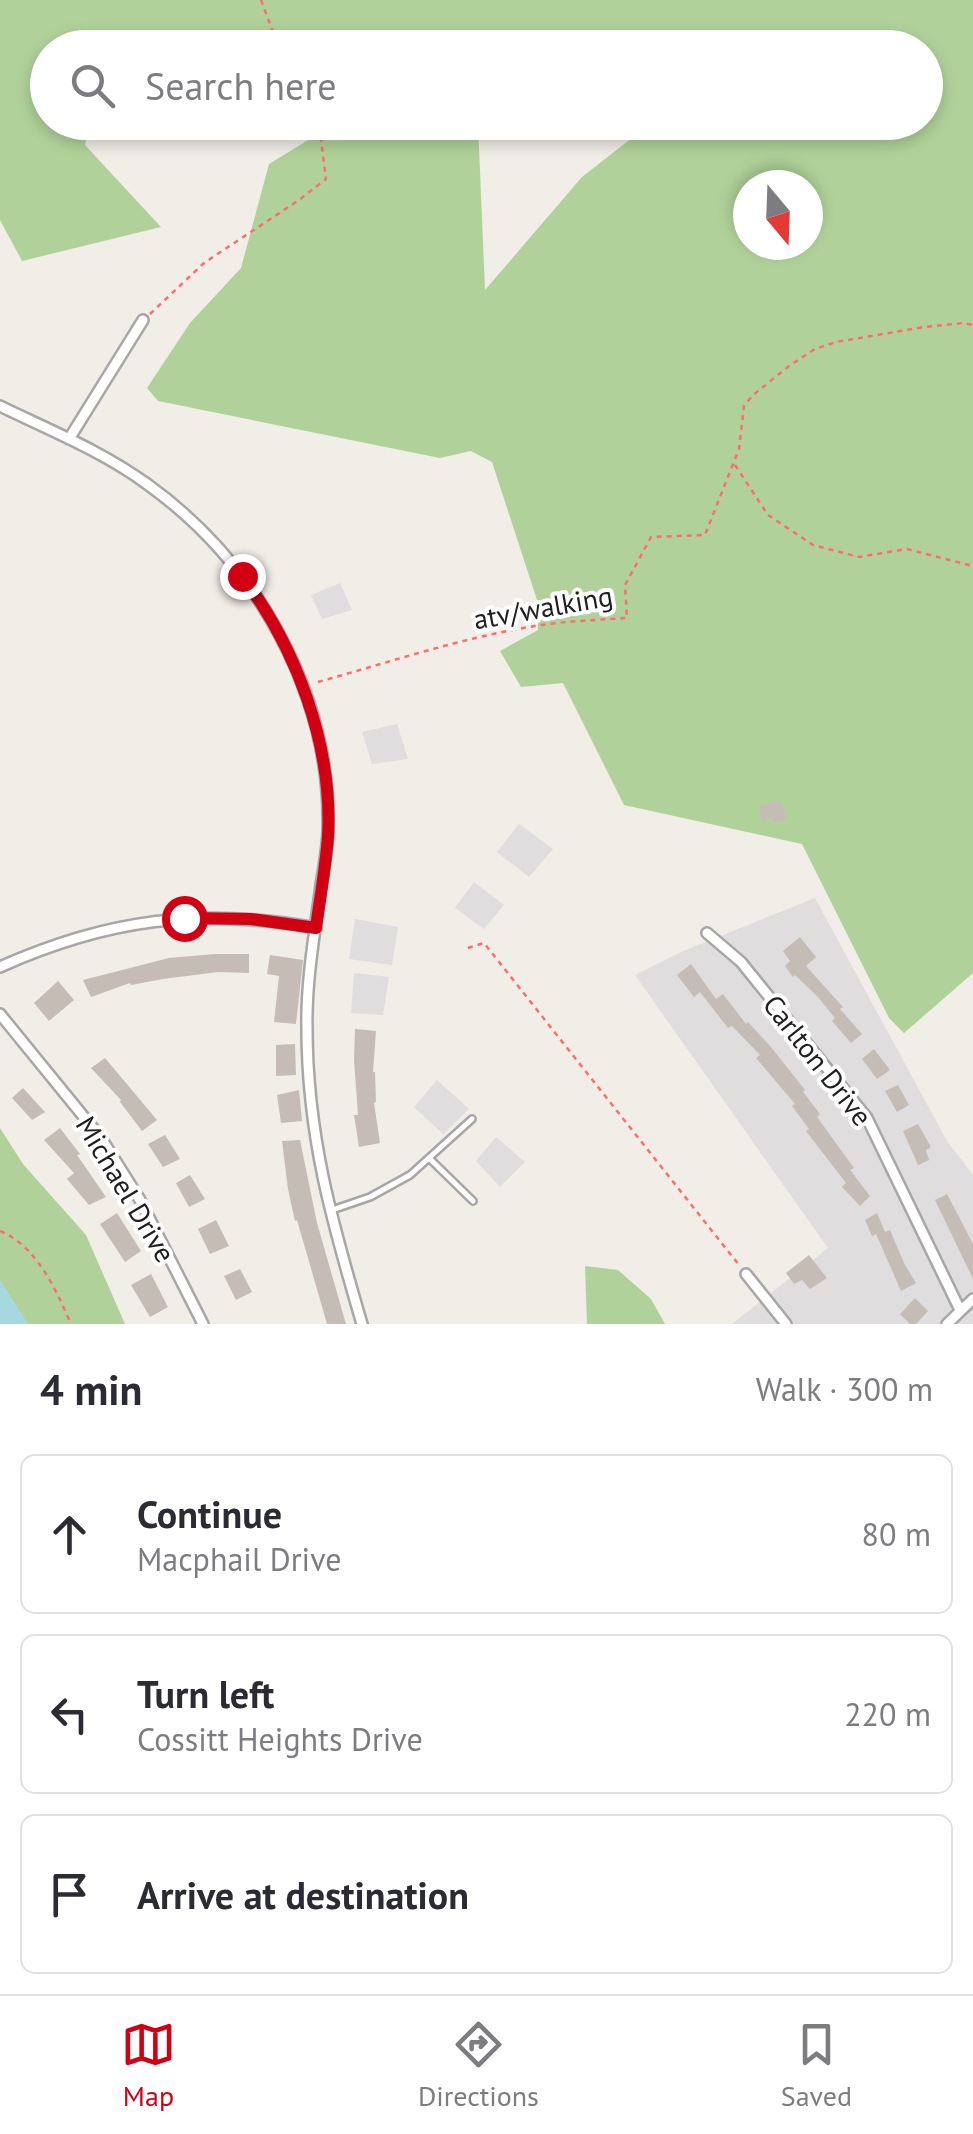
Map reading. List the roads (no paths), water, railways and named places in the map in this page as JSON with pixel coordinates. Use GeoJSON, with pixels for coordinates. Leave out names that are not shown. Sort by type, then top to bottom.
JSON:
{"type":"FeatureCollection","features":[{"type":"Feature","properties":{"kind":"street"},"geometry":{"type":"LineString","coordinates":[[69,439],[143,320]]}},
{"type":"Feature","properties":{"kind":"street"},"geometry":{"type":"LineString","coordinates":[[0,406],[124,468],[195,524],[252,590],[298,672],[317,737],[328,802],[328,836],[306,1024],[314,1133],[329,1210],[362,1324]]}},
{"type":"Feature","properties":{"kind":"street"},"geometry":{"type":"LineString","coordinates":[[0,967],[76,937],[152,921],[251,919],[316,928]]}},
{"type":"Feature","properties":{"kind":"street","name":"Carlton Drive"},"geometry":{"type":"LineString","coordinates":[[707,932],[741,962],[866,1118],[960,1310]]}},
{"type":"Feature","properties":{"kind":"street","name":"Michael Drive"},"geometry":{"type":"LineString","coordinates":[[0,1014],[102,1138],[140,1200],[202,1324]]}},
{"type":"Feature","properties":{"kind":"street"},"geometry":{"type":"LineString","coordinates":[[746,1274],[786,1324]]}},
{"type":"Feature","properties":{"kind":"street"},"geometry":{"type":"LineString","coordinates":[[947,1324],[973,1300]]}},
{"type":"Feature","properties":{"kind":"lane"},"geometry":{"type":"LineString","coordinates":[[329,1210],[388,1189],[410,1175],[472,1119]]}},
{"type":"Feature","properties":{"kind":"lane"},"geometry":{"type":"LineString","coordinates":[[429,1158],[473,1201]]}},
{"type":"Feature","properties":{"kind":"water"},"geometry":{"type":"Polygon","coordinates":[[[0,1280],[28,1324],[0,1324],[0,1280]]]}}]}
